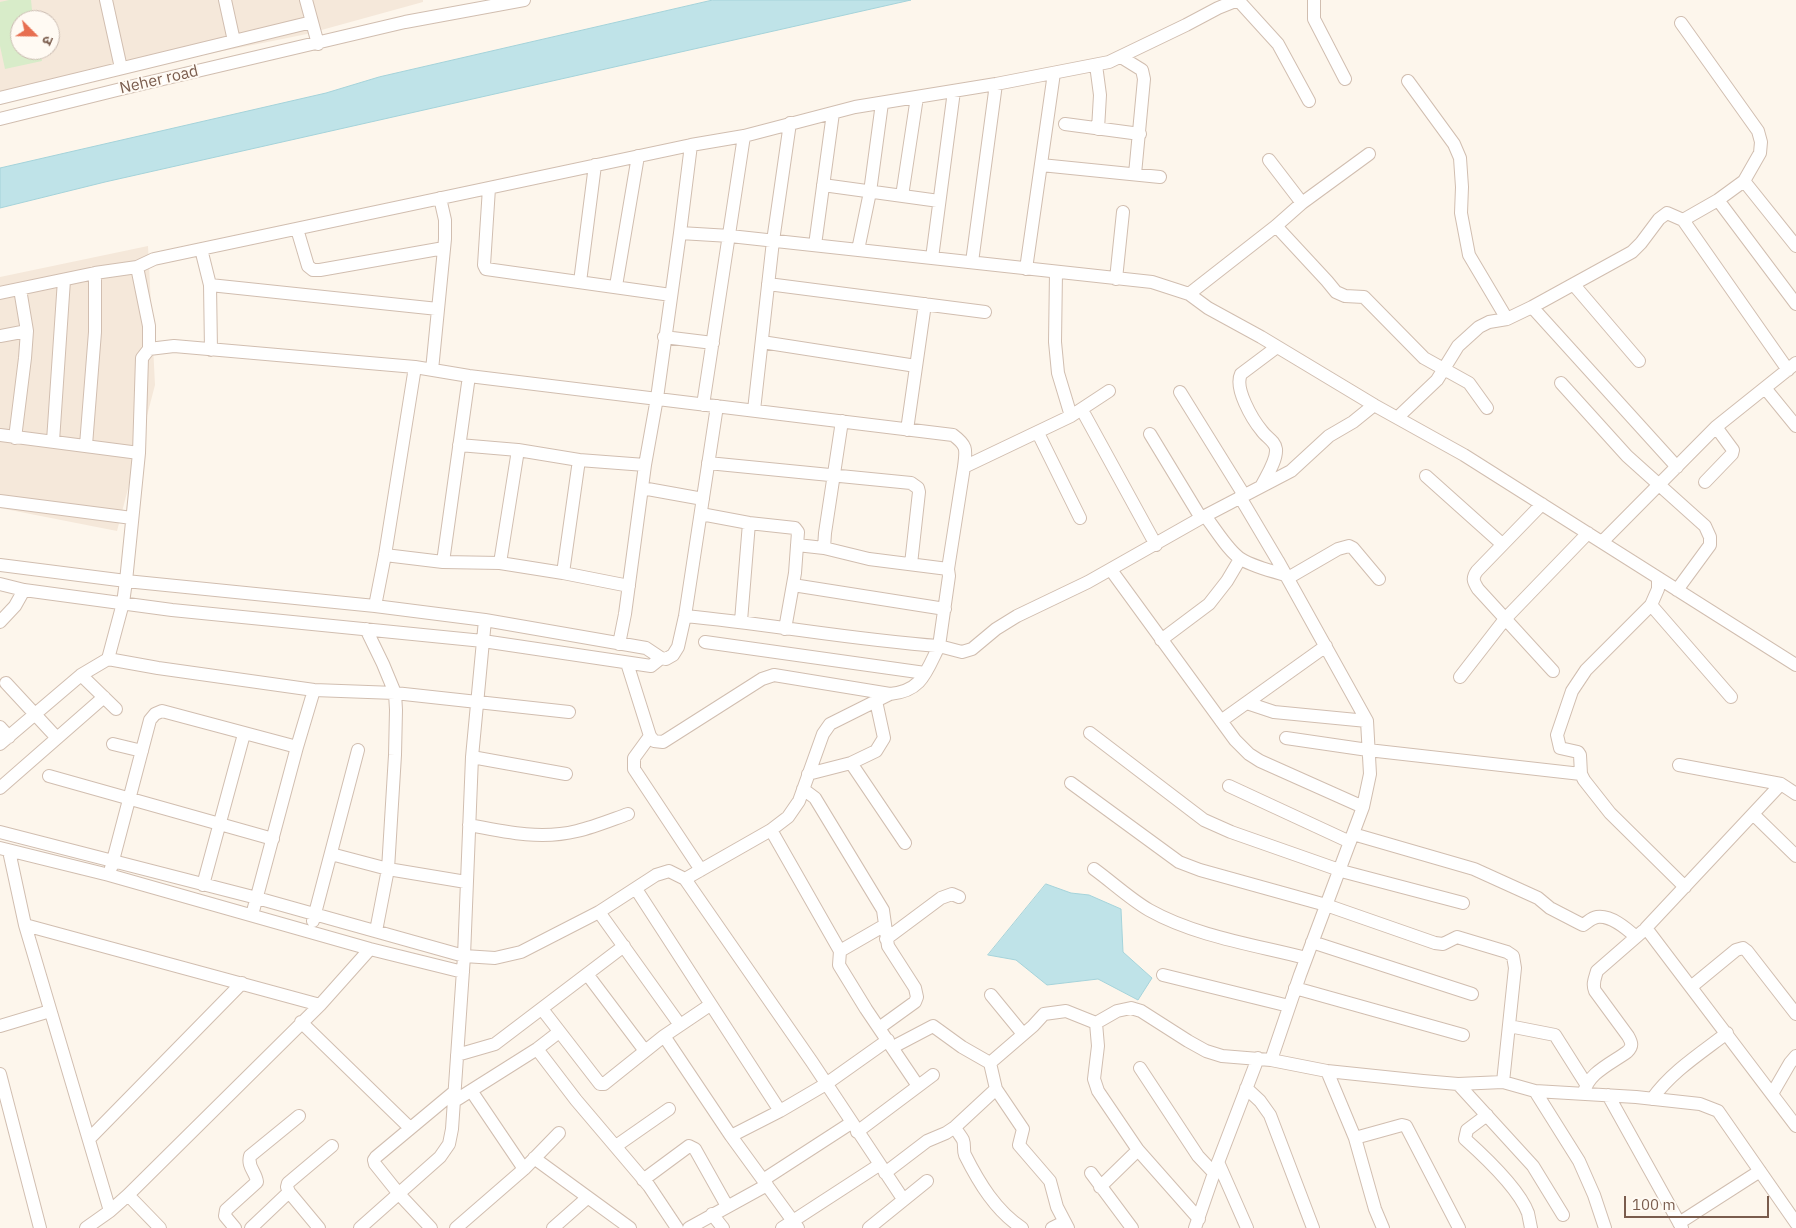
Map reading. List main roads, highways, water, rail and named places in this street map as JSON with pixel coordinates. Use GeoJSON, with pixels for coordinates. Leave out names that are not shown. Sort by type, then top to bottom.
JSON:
{"type":"FeatureCollection","features":[{"type":"Feature","properties":{"kind":"water"},"geometry":{"type":"Polygon","coordinates":[[[713,0],[911,0],[105,182],[0,208],[0,168],[326,93],[379,77],[713,0]]]}},
{"type":"Feature","properties":{"kind":"water"},"geometry":{"type":"Polygon","coordinates":[[[1046,884],[1071,893],[1089,895],[1121,909],[1123,952],[1152,978],[1138,1000],[1098,979],[1047,985],[1016,960],[988,955],[1046,884]]]}}]}
